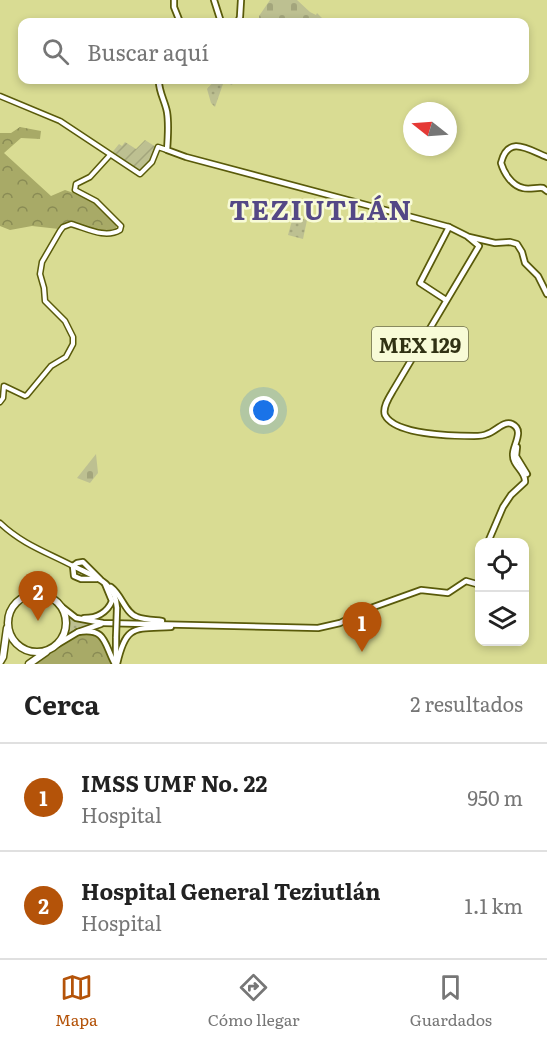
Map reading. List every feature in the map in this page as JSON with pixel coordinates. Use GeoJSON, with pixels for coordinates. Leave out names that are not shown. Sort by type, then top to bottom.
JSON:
{"type":"FeatureCollection","features":[{"type":"Feature","properties":{"kind":"highway"},"geometry":{"type":"LineString","coordinates":[[29,664],[58,644],[66,626],[62,607],[48,596],[32,594],[18,600],[13,606],[8,616],[9,633],[16,643],[32,651],[47,651]]}},
{"type":"Feature","properties":{"kind":"highway"},"geometry":{"type":"LineString","coordinates":[[0,662],[8,624]]}},
{"type":"Feature","properties":{"kind":"main road"},"geometry":{"type":"LineString","coordinates":[[174,0],[179,18]]}},
{"type":"Feature","properties":{"kind":"main road"},"geometry":{"type":"LineString","coordinates":[[214,0],[220,18]]}},
{"type":"Feature","properties":{"kind":"main road"},"geometry":{"type":"LineString","coordinates":[[240,18],[241,0]]}},
{"type":"Feature","properties":{"kind":"main road"},"geometry":{"type":"LineString","coordinates":[[0,96],[51,116],[140,174],[151,164],[158,147],[168,150],[169,121],[159,84]]}},
{"type":"Feature","properties":{"kind":"main road"},"geometry":{"type":"LineString","coordinates":[[547,157],[525,147],[511,147],[506,151],[501,163],[505,174],[512,182],[522,188],[543,188],[547,191]]}},
{"type":"Feature","properties":{"kind":"main road","name":"MEX 129"},"geometry":{"type":"LineString","coordinates":[[168,150],[186,157],[449,227],[467,236],[479,246],[395,388],[386,406],[385,415],[400,427],[408,430],[484,435],[511,423],[517,429],[518,435],[513,458],[525,476],[525,482],[508,500],[491,538]]}},
{"type":"Feature","properties":{"kind":"main road"},"geometry":{"type":"LineString","coordinates":[[0,402],[3,398],[4,386],[27,395],[51,366],[66,357],[73,344],[73,337],[65,321],[45,301],[40,274],[42,262],[63,227],[71,224],[111,234],[120,230],[121,226],[116,218],[96,201],[77,192],[75,186],[94,174],[110,155]]}},
{"type":"Feature","properties":{"kind":"main road","name":"MEX 129"},"geometry":{"type":"LineString","coordinates":[[446,300],[420,283],[449,227]]}},
{"type":"Feature","properties":{"kind":"main road"},"geometry":{"type":"LineString","coordinates":[[467,236],[495,243],[517,244],[525,263],[538,276],[547,294]]}},
{"type":"Feature","properties":{"kind":"main road","name":"MEX 129"},"geometry":{"type":"LineString","coordinates":[[491,538],[501,513],[514,494],[524,487],[527,477],[514,452]]}},
{"type":"Feature","properties":{"kind":"main road"},"geometry":{"type":"LineString","coordinates":[[0,523],[21,541],[111,587],[122,598],[127,609],[137,618],[193,625]]}},
{"type":"Feature","properties":{"kind":"main road"},"geometry":{"type":"LineString","coordinates":[[73,566],[83,562],[107,587],[112,601],[108,609],[88,618],[76,618]]}},
{"type":"Feature","properties":{"kind":"main road"},"geometry":{"type":"LineString","coordinates":[[73,566],[74,576],[102,581]]}},
{"type":"Feature","properties":{"kind":"main road"},"geometry":{"type":"LineString","coordinates":[[62,607],[76,618],[103,623],[322,625],[339,621],[367,607],[420,589],[447,591],[466,579],[475,582]]}},
{"type":"Feature","properties":{"kind":"main road"},"geometry":{"type":"LineString","coordinates":[[111,587],[117,600],[116,664]]}},
{"type":"Feature","properties":{"kind":"main road"},"geometry":{"type":"LineString","coordinates":[[58,644],[78,632],[103,623]]}},
{"type":"Feature","properties":{"kind":"main road"},"geometry":{"type":"LineString","coordinates":[[116,664],[126,636],[132,631],[193,625]]}},
{"type":"Feature","properties":{"kind":"main road"},"geometry":{"type":"LineString","coordinates":[[78,632],[90,631],[102,636],[116,664]]}},
{"type":"Feature","properties":{"kind":"green space"},"geometry":{"type":"Polygon","coordinates":[[[270,0],[297,0],[310,12],[316,15],[317,13],[322,18],[259,18],[270,0]]]}},
{"type":"Feature","properties":{"kind":"green space"},"geometry":{"type":"Polygon","coordinates":[[[211,84],[223,84],[215,107],[211,103],[207,89],[211,84]]]}},
{"type":"Feature","properties":{"kind":"green space"},"geometry":{"type":"Polygon","coordinates":[[[20,127],[41,131],[40,139],[21,138],[4,153],[51,196],[65,190],[91,199],[117,221],[116,228],[101,230],[72,224],[59,229],[32,226],[10,230],[0,226],[0,133],[11,133],[20,127]]]}},
{"type":"Feature","properties":{"kind":"green space"},"geometry":{"type":"Polygon","coordinates":[[[145,140],[156,147],[150,163],[137,171],[110,155],[119,144],[122,146],[125,142],[136,149],[145,140]]]}},
{"type":"Feature","properties":{"kind":"green space"},"geometry":{"type":"Polygon","coordinates":[[[293,217],[307,220],[303,239],[288,235],[293,217]]]}},
{"type":"Feature","properties":{"kind":"green space"},"geometry":{"type":"Polygon","coordinates":[[[96,454],[98,473],[90,483],[77,478],[96,454]]]}},
{"type":"Feature","properties":{"kind":"green space"},"geometry":{"type":"Polygon","coordinates":[[[65,614],[95,623],[63,640],[66,630],[65,614]]]}},
{"type":"Feature","properties":{"kind":"green space"},"geometry":{"type":"Polygon","coordinates":[[[86,634],[102,638],[112,664],[33,664],[76,636],[86,634]]]}},
{"type":"Feature","properties":{"kind":"place","name":"Hospital General Teziutlán"},"geometry":{"type":"Point","coordinates":[38,621]}},
{"type":"Feature","properties":{"kind":"place","name":"IMSS UMF No. 22"},"geometry":{"type":"Point","coordinates":[362,652]}},
{"type":"Feature","properties":{"kind":"district","name":"TEZIUTLÁN"},"geometry":{"type":"Point","coordinates":[321,208]}}]}
